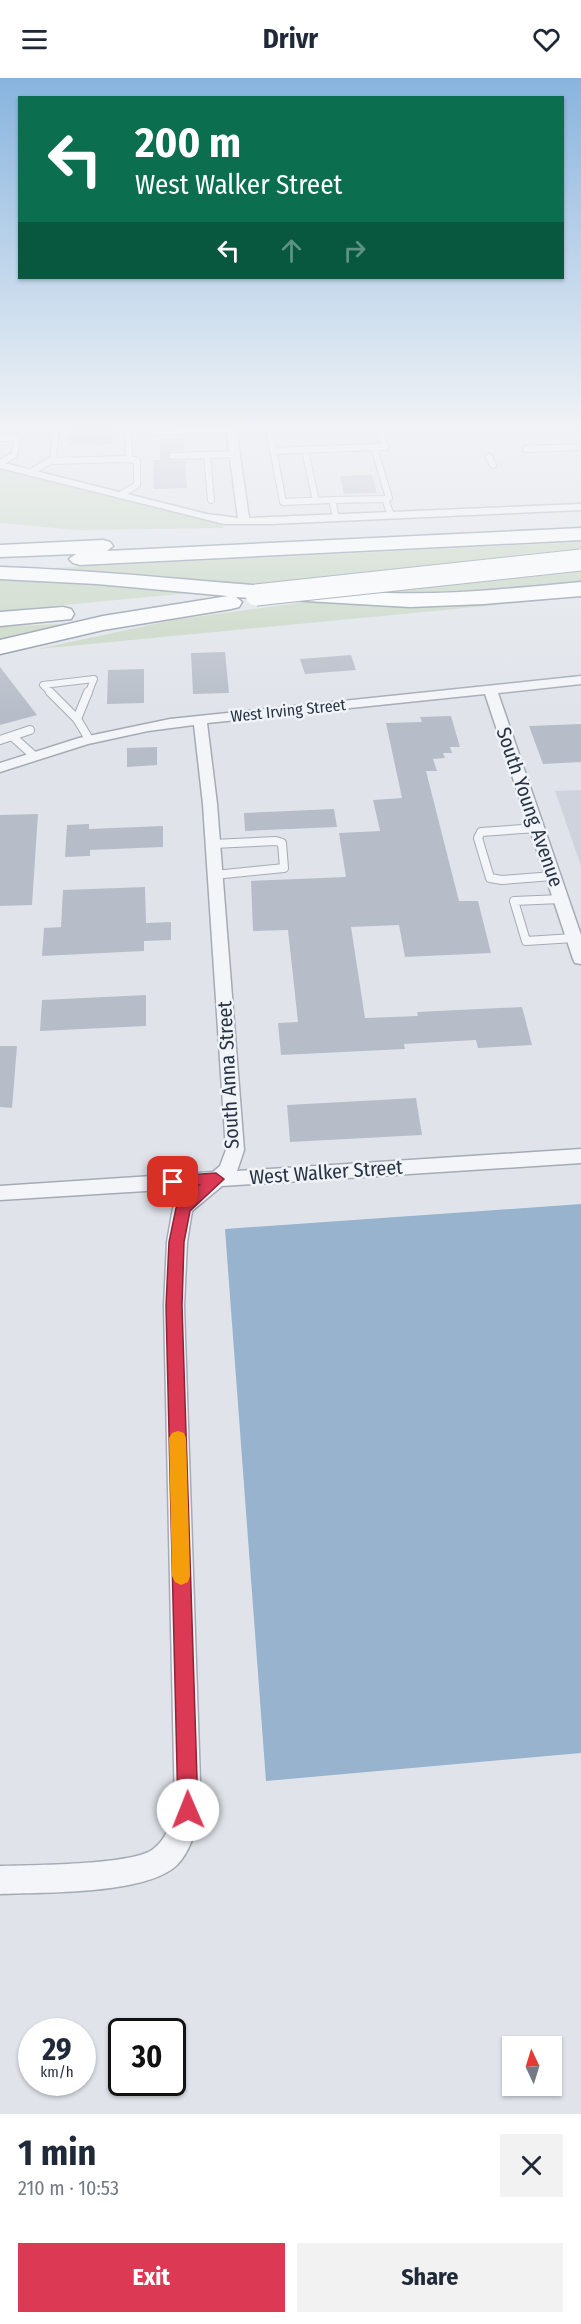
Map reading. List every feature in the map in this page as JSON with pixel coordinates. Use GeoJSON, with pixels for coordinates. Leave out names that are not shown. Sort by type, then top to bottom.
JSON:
{"type":"FeatureCollection","features":[{"type":"Feature","properties":{"kind":"highway"},"geometry":{"type":"LineString","coordinates":[[0,551],[581,524]]}},
{"type":"Feature","properties":{"kind":"highway"},"geometry":{"type":"LineString","coordinates":[[0,530],[231,540]]}},
{"type":"Feature","properties":{"kind":"highway"},"geometry":{"type":"LineString","coordinates":[[0,562],[581,534]]}},
{"type":"Feature","properties":{"kind":"highway"},"geometry":{"type":"LineString","coordinates":[[0,619],[256,595],[581,560]]}},
{"type":"Feature","properties":{"kind":"highway"},"geometry":{"type":"LineString","coordinates":[[0,573],[84,577],[377,600],[463,599],[581,589]]}},
{"type":"Feature","properties":{"kind":"highway"},"geometry":{"type":"LineString","coordinates":[[0,647],[72,629],[234,601],[256,595]]}},
{"type":"Feature","properties":{"kind":"street","name":"West Irving Street"},"geometry":{"type":"LineString","coordinates":[[0,768],[33,755],[124,730],[581,680]]}},
{"type":"Feature","properties":{"kind":"street","name":"South Young Avenue"},"geometry":{"type":"LineString","coordinates":[[489,689],[561,899],[575,932],[581,959]]}},
{"type":"Feature","properties":{"kind":"street","name":"South Anna Street"},"geometry":{"type":"LineString","coordinates":[[0,1880],[109,1873],[144,1868],[160,1861],[180,1840],[188,1810],[174,1306],[176,1253],[183,1208],[228,1170],[235,1150],[213,844],[200,720]]}},
{"type":"Feature","properties":{"kind":"street","name":"West Walker Street"},"geometry":{"type":"LineString","coordinates":[[0,1193],[581,1156]]}},
{"type":"Feature","properties":{"kind":"lane"},"geometry":{"type":"LineString","coordinates":[[77,719],[94,680],[43,685],[77,719],[89,739]]}},
{"type":"Feature","properties":{"kind":"lane"},"geometry":{"type":"LineString","coordinates":[[0,740],[30,730]]}},
{"type":"Feature","properties":{"kind":"lane"},"geometry":{"type":"LineString","coordinates":[[12,736],[33,755]]}},
{"type":"Feature","properties":{"kind":"lane"},"geometry":{"type":"LineString","coordinates":[[537,828],[481,832],[478,838],[489,878],[502,880],[553,876]]}},
{"type":"Feature","properties":{"kind":"lane"},"geometry":{"type":"LineString","coordinates":[[213,844],[276,841],[282,843],[284,868],[215,875]]}},
{"type":"Feature","properties":{"kind":"lane"},"geometry":{"type":"LineString","coordinates":[[561,899],[514,901],[526,941],[575,932]]}},
{"type":"Feature","properties":{"kind":"shaded area"},"geometry":{"type":"Polygon","coordinates":[[[581,790],[581,866],[555,791],[581,790]]]}},
{"type":"Feature","properties":{"kind":"green space"},"geometry":{"type":"Polygon","coordinates":[[[0,523],[215,523],[223,525],[223,528],[78,530],[0,523]]]}},
{"type":"Feature","properties":{"kind":"green space"},"geometry":{"type":"Polygon","coordinates":[[[581,542],[581,551],[261,586],[54,571],[54,568],[581,542]]]}},
{"type":"Feature","properties":{"kind":"green space"},"geometry":{"type":"Polygon","coordinates":[[[572,570],[581,571],[581,585],[407,596],[368,592],[572,570]]]}},
{"type":"Feature","properties":{"kind":"green space"},"geometry":{"type":"Polygon","coordinates":[[[0,578],[72,580],[201,592],[0,611],[0,578]]]}},
{"type":"Feature","properties":{"kind":"green space"},"geometry":{"type":"Polygon","coordinates":[[[581,593],[581,597],[38,649],[173,620],[314,601],[581,593]]]}},
{"type":"Feature","properties":{"kind":"green space"},"geometry":{"type":"Polygon","coordinates":[[[79,623],[0,642],[0,627],[79,623]]]}},
{"type":"Feature","properties":{"kind":"water"},"geometry":{"type":"Polygon","coordinates":[[[581,1204],[581,1753],[266,1781],[225,1229],[581,1204]]]}},
{"type":"Feature","properties":{"kind":"building"},"geometry":{"type":"Polygon","coordinates":[[[225,652],[229,693],[193,694],[191,653],[225,652]]]}},
{"type":"Feature","properties":{"kind":"building"},"geometry":{"type":"Polygon","coordinates":[[[351,655],[356,670],[305,674],[300,659],[351,655]]]}},
{"type":"Feature","properties":{"kind":"building"},"geometry":{"type":"Polygon","coordinates":[[[0,667],[37,715],[0,725],[0,667]]]}},
{"type":"Feature","properties":{"kind":"building"},"geometry":{"type":"Polygon","coordinates":[[[144,669],[144,703],[107,704],[108,670],[144,669]]]}},
{"type":"Feature","properties":{"kind":"building"},"geometry":{"type":"Polygon","coordinates":[[[451,716],[460,747],[450,747],[452,753],[443,753],[445,758],[433,759],[437,771],[426,771],[459,901],[478,901],[491,953],[405,957],[399,925],[351,927],[365,1018],[418,1016],[417,1012],[522,1007],[532,1045],[478,1048],[476,1040],[404,1044],[405,1049],[281,1055],[278,1023],[298,1022],[288,930],[253,931],[251,881],[346,877],[339,833],[380,831],[373,800],[402,798],[386,723],[422,722],[420,717],[451,716]]]}},
{"type":"Feature","properties":{"kind":"building"},"geometry":{"type":"Polygon","coordinates":[[[581,724],[581,762],[543,764],[529,726],[581,724]]]}},
{"type":"Feature","properties":{"kind":"building"},"geometry":{"type":"Polygon","coordinates":[[[157,747],[157,765],[127,767],[127,748],[157,747]]]}},
{"type":"Feature","properties":{"kind":"building"},"geometry":{"type":"Polygon","coordinates":[[[334,809],[337,827],[245,831],[244,813],[334,809]]]}},
{"type":"Feature","properties":{"kind":"building"},"geometry":{"type":"Polygon","coordinates":[[[38,814],[32,905],[0,906],[0,815],[38,814]]]}},
{"type":"Feature","properties":{"kind":"building"},"geometry":{"type":"Polygon","coordinates":[[[89,824],[89,829],[163,826],[163,847],[90,850],[90,856],[65,857],[67,825],[89,824]]]}},
{"type":"Feature","properties":{"kind":"building"},"geometry":{"type":"Polygon","coordinates":[[[145,887],[146,923],[171,922],[171,940],[144,941],[144,951],[42,956],[44,928],[61,927],[63,890],[145,887]]]}},
{"type":"Feature","properties":{"kind":"building"},"geometry":{"type":"Polygon","coordinates":[[[146,995],[146,1026],[40,1031],[42,1000],[146,995]]]}},
{"type":"Feature","properties":{"kind":"building"},"geometry":{"type":"Polygon","coordinates":[[[0,1046],[17,1046],[12,1108],[0,1107],[0,1046]]]}},
{"type":"Feature","properties":{"kind":"building"},"geometry":{"type":"Polygon","coordinates":[[[416,1098],[422,1135],[290,1142],[287,1105],[416,1098]]]}},
{"type":"Feature","properties":{"kind":"slow traffic"},"geometry":{"type":"LineString","coordinates":[[178,1438],[181,1576]]}},
{"type":"Feature","properties":{"kind":"route"},"geometry":{"type":"LineString","coordinates":[[173,1182],[216,1179],[183,1208],[177,1242],[174,1306],[188,1810]]}}]}
